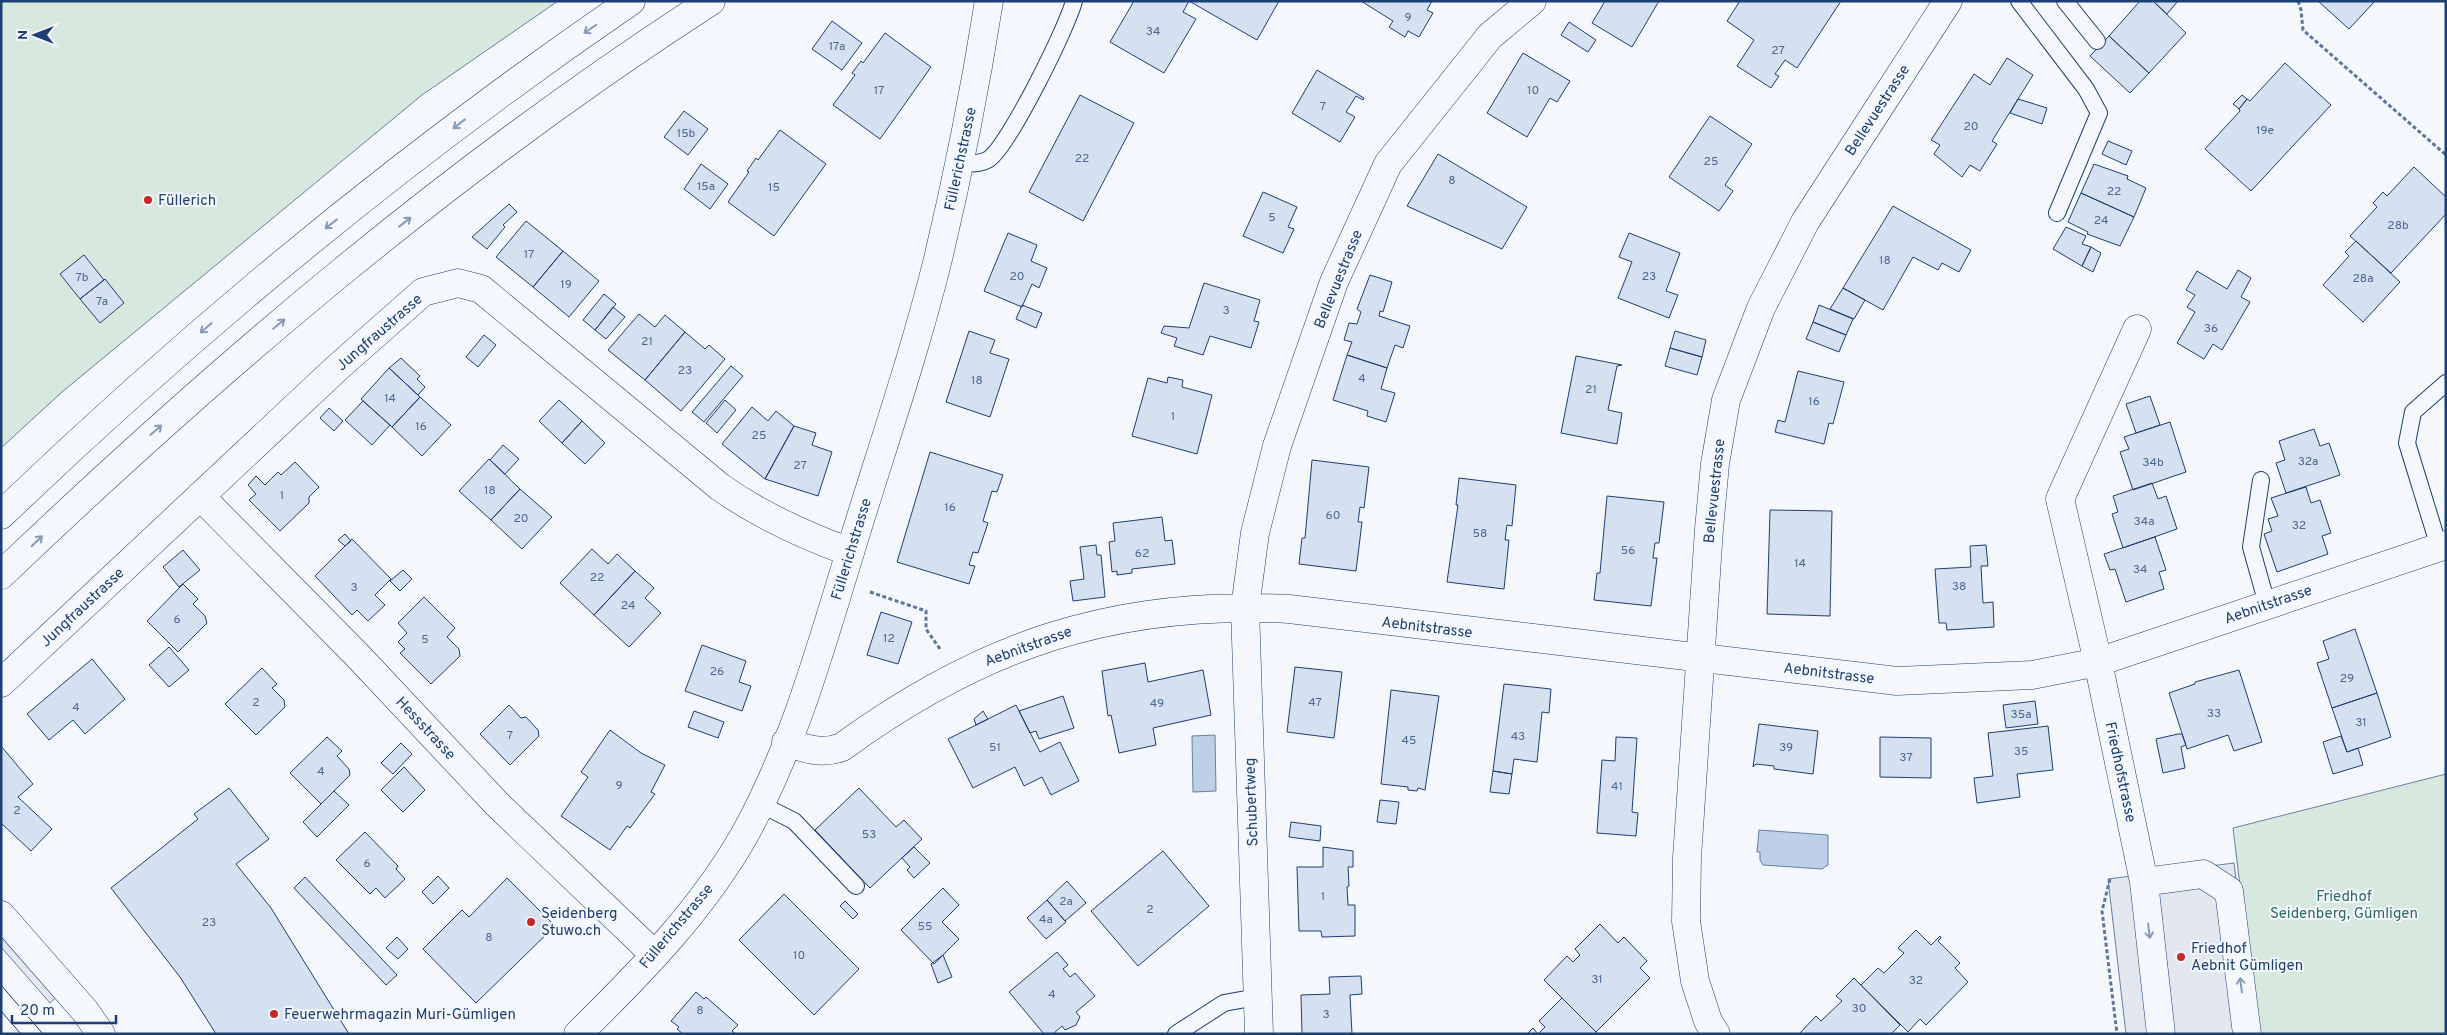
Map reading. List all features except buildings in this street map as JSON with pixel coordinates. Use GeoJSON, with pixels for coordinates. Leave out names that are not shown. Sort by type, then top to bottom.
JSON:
{"type":"FeatureCollection","features":[{"type":"Feature","properties":{"kind":"main road"},"geometry":{"type":"LineString","coordinates":[[1,514],[120,404],[315,238],[485,103],[631,1]]}},
{"type":"Feature","properties":{"kind":"main road"},"geometry":{"type":"LineString","coordinates":[[1,575],[148,438],[350,265],[520,134],[600,76],[711,1]]}},
{"type":"Feature","properties":{"kind":"main road","name":"Füllerichstrasse"},"geometry":{"type":"LineString","coordinates":[[584,1032],[655,955],[705,894],[744,836],[760,804],[786,742],[850,552],[933,275],[960,164],[989,1]]}},
{"type":"Feature","properties":{"kind":"main road","name":"Bellevuestrasse"},"geometry":{"type":"LineString","coordinates":[[1245,608],[1248,571],[1255,533],[1277,446],[1334,282],[1388,164],[1490,36],[1532,1]]}},
{"type":"Feature","properties":{"kind":"main road","name":"Bellevuestrasse"},"geometry":{"type":"LineString","coordinates":[[1716,1034],[1708,1021],[1695,981],[1686,921],[1687,858],[1700,659],[1715,464],[1726,400],[1761,308],[1805,222],[1948,1]]}},
{"type":"Feature","properties":{"kind":"main road","name":"Jungfraustrasse"},"geometry":{"type":"LineString","coordinates":[[1,683],[337,368],[423,292],[458,283],[481,289],[720,487],[747,506],[809,537],[850,552]]}},
{"type":"Feature","properties":{"kind":"main road"},"geometry":{"type":"LineString","coordinates":[[2098,662],[2060,499],[2137,329]]}},
{"type":"Feature","properties":{"kind":"main road","name":"Hessstrasse"},"geometry":{"type":"LineString","coordinates":[[200,496],[358,656],[497,804],[655,955]]}},
{"type":"Feature","properties":{"kind":"main road","name":"Aebnitstrasse"},"geometry":{"type":"LineString","coordinates":[[786,742],[817,752],[830,752],[842,748],[906,703],[989,659],[1077,628],[1167,612],[1245,608],[1289,609],[1897,681],[2032,675],[2098,662],[2442,546]]}},
{"type":"Feature","properties":{"kind":"main road","name":"Schubertweg"},"geometry":{"type":"LineString","coordinates":[[1245,608],[1259,1034]]}},
{"type":"Feature","properties":{"kind":"main road","name":"Friedhofstrasse"},"geometry":{"type":"LineString","coordinates":[[2098,662],[2144,882],[2161,1034]]}},
{"type":"Feature","properties":{"kind":"main road"},"geometry":{"type":"LineString","coordinates":[[2144,882],[2203,874],[2229,891],[2247,1034]]}},
{"type":"Feature","properties":{"kind":"main road"},"geometry":{"type":"LineString","coordinates":[[1,915],[85,1011],[101,1034]]}},
{"type":"Feature","properties":{"kind":"lane"},"geometry":{"type":"LineString","coordinates":[[960,164],[980,163],[990,158],[1006,138],[1058,44],[1074,1]]}},
{"type":"Feature","properties":{"kind":"lane"},"geometry":{"type":"LineString","coordinates":[[2019,1],[2086,89],[2099,113],[2057,213]]}},
{"type":"Feature","properties":{"kind":"lane"},"geometry":{"type":"LineString","coordinates":[[2064,1],[2097,41]]}},
{"type":"Feature","properties":{"kind":"lane","name":"Aebnitstrasse"},"geometry":{"type":"LineString","coordinates":[[2442,546],[2407,443],[2413,412],[2446,383]]}},
{"type":"Feature","properties":{"kind":"lane"},"geometry":{"type":"LineString","coordinates":[[2261,480],[2251,547],[2267,604]]}},
{"type":"Feature","properties":{"kind":"lane"},"geometry":{"type":"LineString","coordinates":[[760,804],[794,820],[856,886]]}},
{"type":"Feature","properties":{"kind":"lane"},"geometry":{"type":"LineString","coordinates":[[1176,1034],[1224,1003],[1257,997]]}},
{"type":"Feature","properties":{"kind":"path"},"geometry":{"type":"LineString","coordinates":[[2298,1],[2303,30],[2446,155]]}},
{"type":"Feature","properties":{"kind":"path"},"geometry":{"type":"LineString","coordinates":[[838,590],[853,595],[861,589],[926,611],[926,629],[945,657]]}},
{"type":"Feature","properties":{"kind":"path"},"geometry":{"type":"LineString","coordinates":[[2110,876],[2102,911],[2117,1034]]}},
{"type":"Feature","properties":{"kind":"green space","name":"Füllerich"},"geometry":{"type":"Polygon","coordinates":[[[1,1],[558,1],[422,95],[62,392],[1,448],[1,1]]]}},
{"type":"Feature","properties":{"kind":"green space","name":"Friedhof Seidenberg, Gümligen"},"geometry":{"type":"Polygon","coordinates":[[[2446,774],[2446,1034],[2258,1034],[2233,828],[2446,774]]]}},
{"type":"Feature","properties":{"kind":"shaded area","name":"Friedhof Aebnit Gümligen"},"geometry":{"type":"Polygon","coordinates":[[[2234,863],[2255,1034],[2126,1034],[2108,879],[2234,863]]]}},
{"type":"Feature","properties":{"kind":"shaded area"},"geometry":{"type":"Polygon","coordinates":[[[1,931],[60,994],[50,1003],[1,947],[1,931]]]}},
{"type":"Feature","properties":{"kind":"water"},"geometry":{"type":"Polygon","coordinates":[[[1215,735],[1216,791],[1193,792],[1192,736],[1215,735]]]}},
{"type":"Feature","properties":{"kind":"water"},"geometry":{"type":"Polygon","coordinates":[[[1759,830],[1828,835],[1828,865],[1822,869],[1763,865],[1760,860],[1760,852],[1757,852],[1759,830]]]}},
{"type":"Feature","properties":{"kind":"tram line"},"geometry":{"type":"LineString","coordinates":[[1,985],[43,1034]]}},
{"type":"Feature","properties":{"kind":"tram line"},"geometry":{"type":"LineString","coordinates":[[1,1011],[21,1034]]}},
{"type":"Feature","properties":{"kind":"place","name":"Füllerich"},"geometry":{"type":"Point","coordinates":[148,200]}},
{"type":"Feature","properties":{"kind":"place","name":"Seidenberg Stuwo.ch"},"geometry":{"type":"Point","coordinates":[531,922]}},
{"type":"Feature","properties":{"kind":"place","name":"Friedhof Aebnit Gümligen"},"geometry":{"type":"Point","coordinates":[2181,957]}},
{"type":"Feature","properties":{"kind":"place","name":"Feuerwehrmagazin Muri-Gümligen"},"geometry":{"type":"Point","coordinates":[274,1014]}}]}
